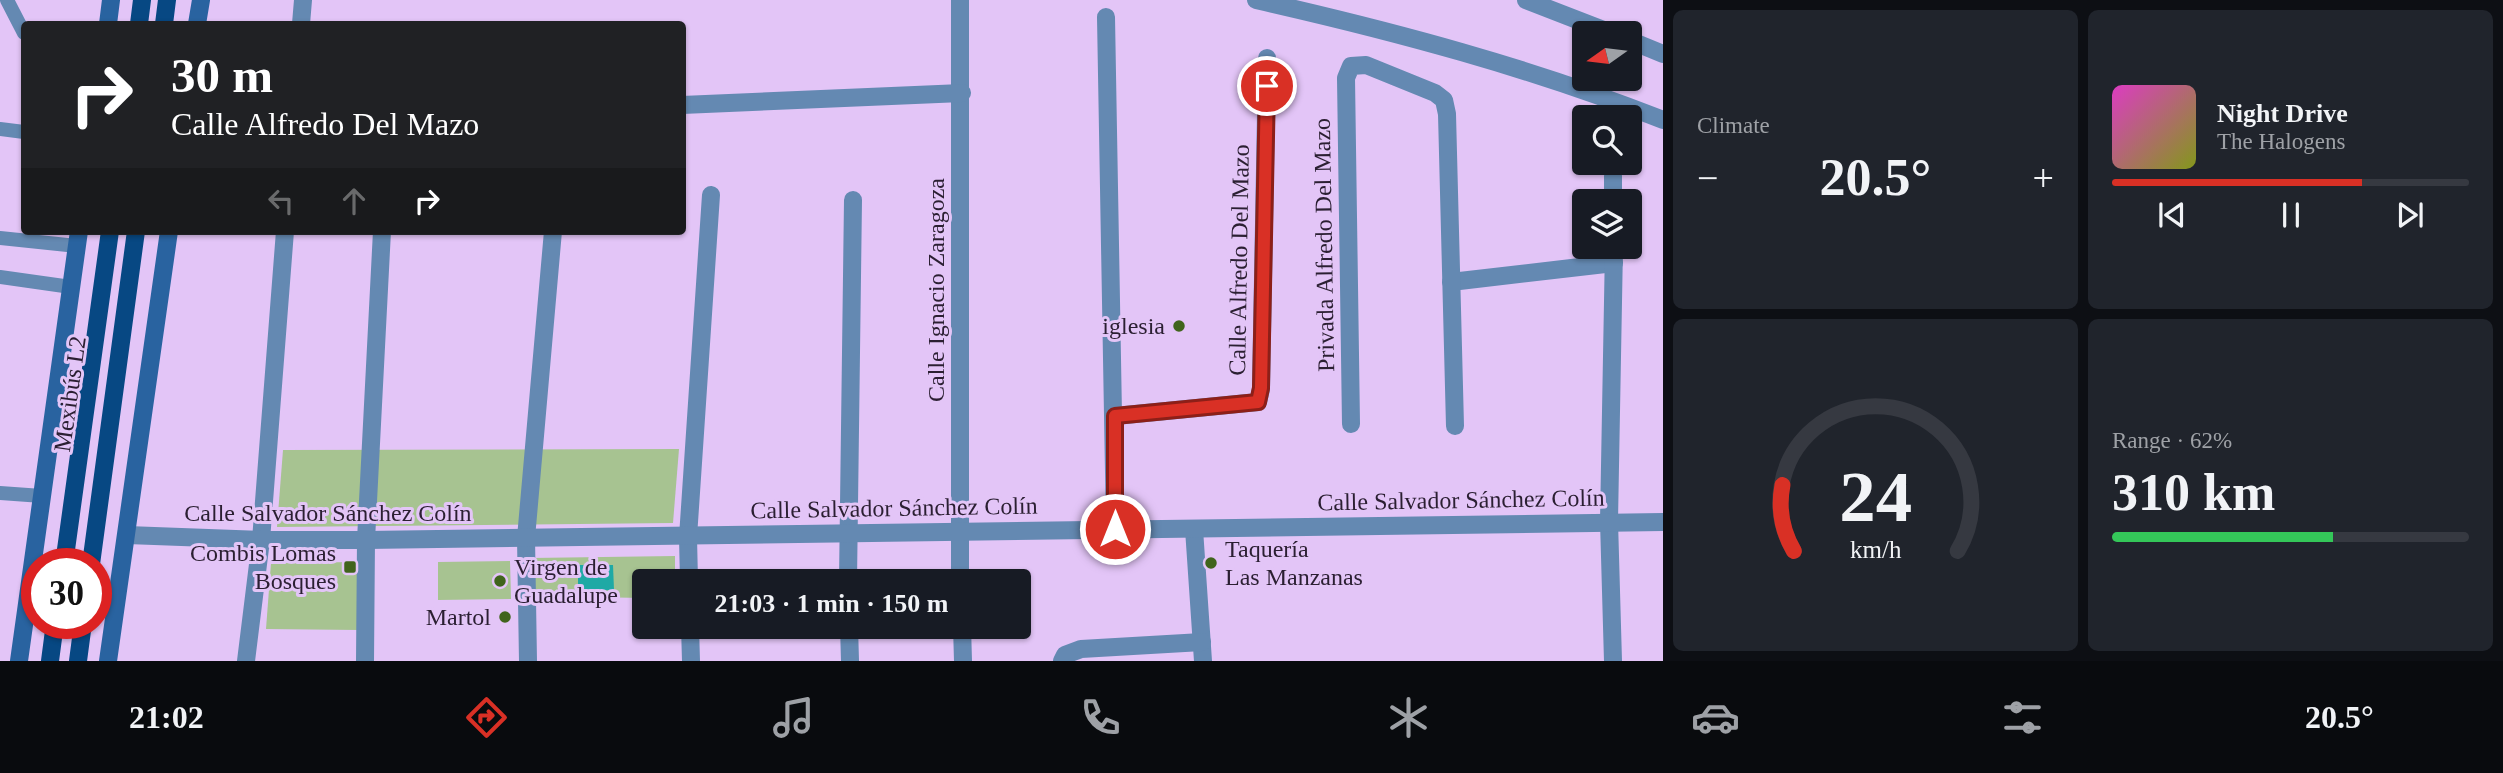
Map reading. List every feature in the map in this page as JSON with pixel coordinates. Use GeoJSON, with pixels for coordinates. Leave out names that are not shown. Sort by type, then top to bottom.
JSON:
{"type":"FeatureCollection","features":[{"type":"Feature","properties":{"kind":"main road"},"geometry":{"type":"LineString","coordinates":[[108,21],[111,0]]}},
{"type":"Feature","properties":{"kind":"main road"},"geometry":{"type":"LineString","coordinates":[[139,21],[142,0]]}},
{"type":"Feature","properties":{"kind":"main road"},"geometry":{"type":"LineString","coordinates":[[164,21],[167,0]]}},
{"type":"Feature","properties":{"kind":"main road"},"geometry":{"type":"LineString","coordinates":[[198,21],[201,0]]}},
{"type":"Feature","properties":{"kind":"main road"},"geometry":{"type":"LineString","coordinates":[[66,548],[109,235]]}},
{"type":"Feature","properties":{"kind":"main road"},"geometry":{"type":"LineString","coordinates":[[93,548],[135,235]]}},
{"type":"Feature","properties":{"kind":"main road"},"geometry":{"type":"LineString","coordinates":[[108,661],[168,235]]}},
{"type":"Feature","properties":{"kind":"main road"},"geometry":{"type":"LineString","coordinates":[[19,661],[78,239]]}},
{"type":"Feature","properties":{"kind":"main road"},"geometry":{"type":"LineString","coordinates":[[52,661],[55,639]]}},
{"type":"Feature","properties":{"kind":"main road"},"geometry":{"type":"LineString","coordinates":[[78,661],[81,639]]}},
{"type":"Feature","properties":{"kind":"street"},"geometry":{"type":"LineString","coordinates":[[301,21],[303,0]]}},
{"type":"Feature","properties":{"kind":"street","name":"Calle Ignacio Zaragoza"},"geometry":{"type":"LineString","coordinates":[[960,0],[960,569]]}},
{"type":"Feature","properties":{"kind":"street"},"geometry":{"type":"LineString","coordinates":[[1256,0],[1331,17],[1580,87],[1663,120]]}},
{"type":"Feature","properties":{"kind":"street"},"geometry":{"type":"LineString","coordinates":[[1526,0],[1580,21]]}},
{"type":"Feature","properties":{"kind":"street"},"geometry":{"type":"LineString","coordinates":[[1106,17],[1115,529]]}},
{"type":"Feature","properties":{"kind":"street"},"geometry":{"type":"LineString","coordinates":[[1642,45],[1663,54]]}},
{"type":"Feature","properties":{"kind":"street","name":"Calle Alfredo Del Mazo"},"geometry":{"type":"LineString","coordinates":[[1115,416],[1258,402],[1261,388],[1267,58]]}},
{"type":"Feature","properties":{"kind":"street","name":"Privada Alfredo Del Mazo"},"geometry":{"type":"LineString","coordinates":[[1351,424],[1346,78],[1351,66],[1366,65],[1435,93],[1444,100],[1447,114],[1451,282]]}},
{"type":"Feature","properties":{"kind":"street"},"geometry":{"type":"LineString","coordinates":[[686,105],[962,93]]}},
{"type":"Feature","properties":{"kind":"street"},"geometry":{"type":"LineString","coordinates":[[1613,176],[1613,189]]}},
{"type":"Feature","properties":{"kind":"street"},"geometry":{"type":"LineString","coordinates":[[689,569],[688,537],[711,195]]}},
{"type":"Feature","properties":{"kind":"street"},"geometry":{"type":"LineString","coordinates":[[849,569],[853,200]]}},
{"type":"Feature","properties":{"kind":"street"},"geometry":{"type":"LineString","coordinates":[[246,661],[261,540],[285,235]]}},
{"type":"Feature","properties":{"kind":"street"},"geometry":{"type":"LineString","coordinates":[[365,661],[366,540],[382,235]]}},
{"type":"Feature","properties":{"kind":"street"},"geometry":{"type":"LineString","coordinates":[[528,661],[526,538],[554,235]]}},
{"type":"Feature","properties":{"kind":"street"},"geometry":{"type":"LineString","coordinates":[[1454,426],[1451,282],[1590,259]]}},
{"type":"Feature","properties":{"kind":"street"},"geometry":{"type":"LineString","coordinates":[[1613,661],[1609,521],[1614,259]]}},
{"type":"Feature","properties":{"kind":"street","name":"Calle Salvador Sánchez Colín"},"geometry":{"type":"LineString","coordinates":[[127,535],[261,540],[366,540],[1663,522]]}},
{"type":"Feature","properties":{"kind":"street"},"geometry":{"type":"LineString","coordinates":[[1194,529],[1203,661]]}},
{"type":"Feature","properties":{"kind":"street"},"geometry":{"type":"LineString","coordinates":[[690,639],[691,661]]}},
{"type":"Feature","properties":{"kind":"street"},"geometry":{"type":"LineString","coordinates":[[849,639],[850,661]]}},
{"type":"Feature","properties":{"kind":"street"},"geometry":{"type":"LineString","coordinates":[[962,639],[963,661]]}},
{"type":"Feature","properties":{"kind":"street"},"geometry":{"type":"LineString","coordinates":[[1062,661],[1065,656],[1081,649],[1202,642]]}},
{"type":"Feature","properties":{"kind":"lane"},"geometry":{"type":"LineString","coordinates":[[7,0],[21,27]]}},
{"type":"Feature","properties":{"kind":"lane"},"geometry":{"type":"LineString","coordinates":[[145,21],[148,0]]}},
{"type":"Feature","properties":{"kind":"lane"},"geometry":{"type":"LineString","coordinates":[[158,21],[161,0]]}},
{"type":"Feature","properties":{"kind":"lane"},"geometry":{"type":"LineString","coordinates":[[0,129],[21,132]]}},
{"type":"Feature","properties":{"kind":"lane","name":"Mexibús L2"},"geometry":{"type":"LineString","coordinates":[[71,548],[115,235]]}},
{"type":"Feature","properties":{"kind":"lane","name":"Mexibús L2"},"geometry":{"type":"LineString","coordinates":[[88,548],[129,235]]}},
{"type":"Feature","properties":{"kind":"lane"},"geometry":{"type":"LineString","coordinates":[[0,238],[78,239]]}},
{"type":"Feature","properties":{"kind":"lane"},"geometry":{"type":"LineString","coordinates":[[0,277],[71,287]]}},
{"type":"Feature","properties":{"kind":"lane"},"geometry":{"type":"LineString","coordinates":[[0,493],[42,496]]}},
{"type":"Feature","properties":{"kind":"lane"},"geometry":{"type":"LineString","coordinates":[[72,661],[75,639]]}},
{"type":"Feature","properties":{"kind":"shaded area"},"geometry":{"type":"Polygon","coordinates":[[[679,449],[673,523],[277,527],[283,450],[679,449]]]}},
{"type":"Feature","properties":{"kind":"shaded area"},"geometry":{"type":"Polygon","coordinates":[[[675,556],[675,569],[632,569],[632,598],[531,596],[531,558],[675,556]]]}},
{"type":"Feature","properties":{"kind":"shaded area"},"geometry":{"type":"Polygon","coordinates":[[[510,561],[511,599],[438,600],[438,562],[510,561]]]}},
{"type":"Feature","properties":{"kind":"shaded area"},"geometry":{"type":"Polygon","coordinates":[[[360,562],[359,630],[266,629],[271,563],[360,562]]]}},
{"type":"Feature","properties":{"kind":"shaded area"},"geometry":{"type":"Polygon","coordinates":[[[578,565],[613,565],[614,590],[578,591],[578,565]]]}},
{"type":"Feature","properties":{"kind":"place","name":"iglesia"},"geometry":{"type":"Point","coordinates":[1179,326]}},
{"type":"Feature","properties":{"kind":"place","name":"Taquería Las Manzanas"},"geometry":{"type":"Point","coordinates":[1211,563]}},
{"type":"Feature","properties":{"kind":"place","name":"Combis Lomas Bosques"},"geometry":{"type":"Point","coordinates":[350,567]}},
{"type":"Feature","properties":{"kind":"place","name":"Virgen de Guadalupe"},"geometry":{"type":"Point","coordinates":[500,581]}},
{"type":"Feature","properties":{"kind":"place","name":"Martol"},"geometry":{"type":"Point","coordinates":[505,617]}},
{"type":"Feature","properties":{"kind":"route"},"geometry":{"type":"LineString","coordinates":[[1115,529],[1115,416],[1242,406],[1258,402],[1261,388],[1267,86]]}}]}
